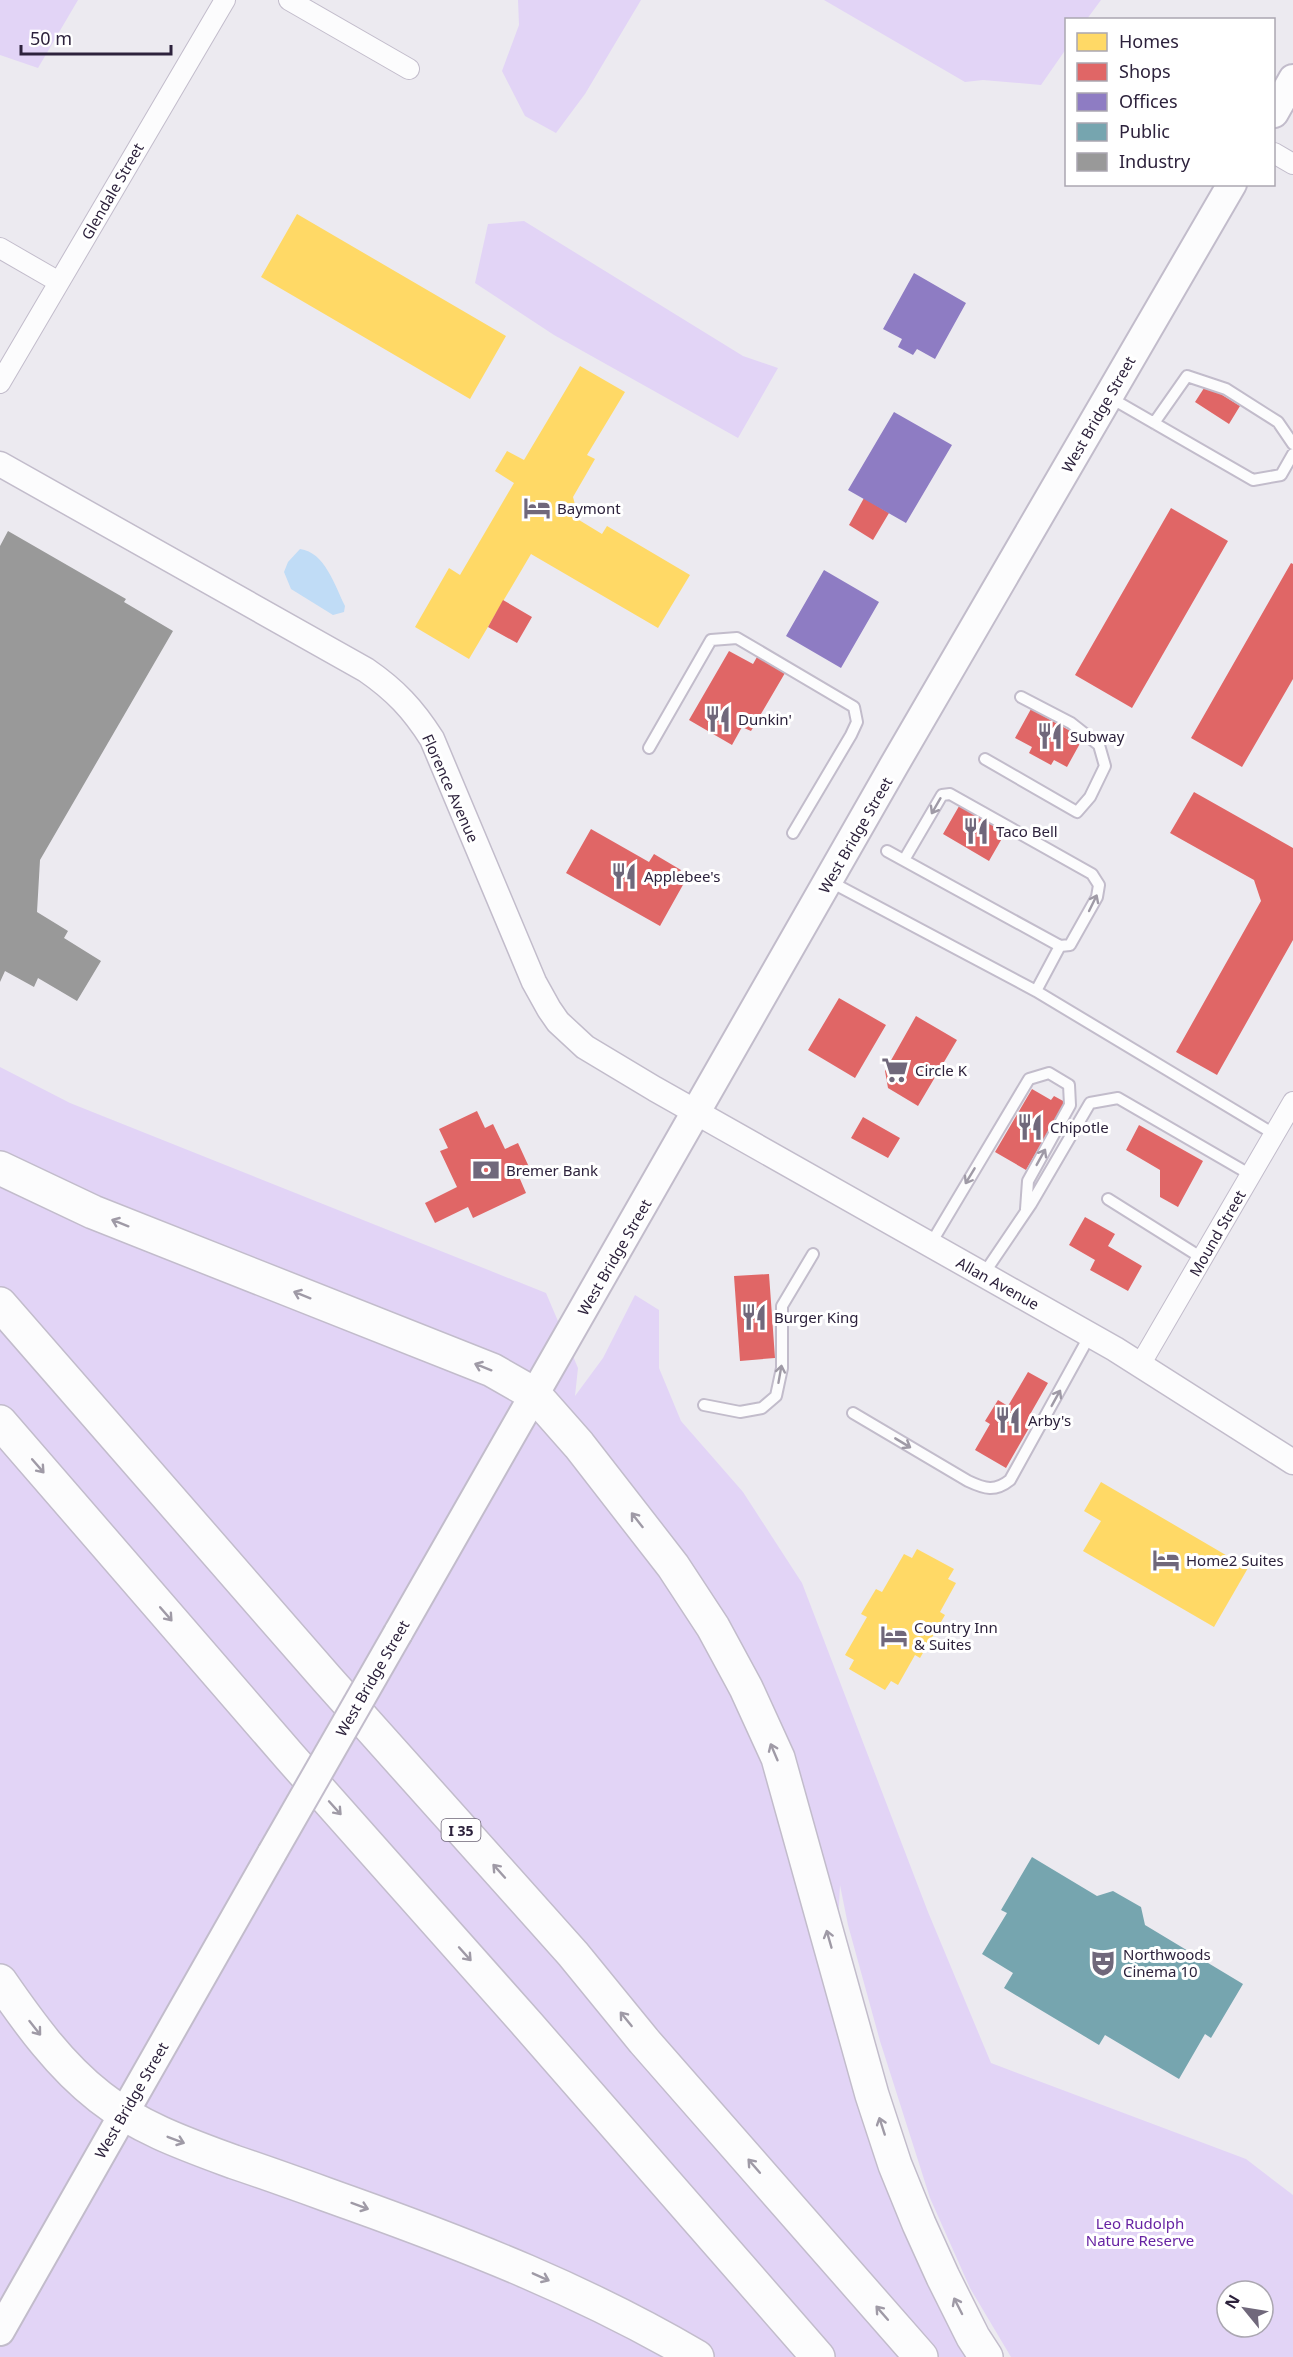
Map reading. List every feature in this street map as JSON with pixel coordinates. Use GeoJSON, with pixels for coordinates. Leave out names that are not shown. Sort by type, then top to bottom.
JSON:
{"type":"FeatureCollection","features":[{"type":"Feature","properties":{"kind":"highway"},"geometry":{"type":"LineString","coordinates":[[0,1168],[103,1216],[492,1370],[534,1394],[579,1445],[673,1566],[712,1627],[746,1688],[778,1758],[872,2095],[895,2165],[943,2277],[973,2337],[986,2357]]}},
{"type":"Feature","properties":{"kind":"highway","name":"I 35"},"geometry":{"type":"LineString","coordinates":[[0,1304],[327,1679],[573,1954],[652,2050],[921,2357]]}},
{"type":"Feature","properties":{"kind":"highway"},"geometry":{"type":"LineString","coordinates":[[0,1422],[290,1757],[818,2357]]}},
{"type":"Feature","properties":{"kind":"highway"},"geometry":{"type":"LineString","coordinates":[[0,1981],[50,2048],[76,2077],[124,2114],[168,2137],[413,2225],[528,2271],[587,2297],[697,2357]]}},
{"type":"Feature","properties":{"kind":"main road"},"geometry":{"type":"LineString","coordinates":[[1275,111],[1293,79]]}},
{"type":"Feature","properties":{"kind":"main road","name":"West Bridge Street"},"geometry":{"type":"LineString","coordinates":[[0,2331],[534,1394],[1231,186]]}},
{"type":"Feature","properties":{"kind":"street","name":"Glendale Street"},"geometry":{"type":"LineString","coordinates":[[0,383],[225,0]]}},
{"type":"Feature","properties":{"kind":"street"},"geometry":{"type":"LineString","coordinates":[[289,0],[409,69]]}},
{"type":"Feature","properties":{"kind":"street"},"geometry":{"type":"LineString","coordinates":[[1275,154],[1293,164]]}},
{"type":"Feature","properties":{"kind":"street"},"geometry":{"type":"LineString","coordinates":[[0,248],[59,282]]}},
{"type":"Feature","properties":{"kind":"street","name":"Florence Avenue"},"geometry":{"type":"LineString","coordinates":[[0,464],[366,670],[397,693],[422,723],[432,740],[534,982],[558,1022],[585,1047],[603,1059],[697,1113]]}},
{"type":"Feature","properties":{"kind":"street","name":"Mound Street"},"geometry":{"type":"LineString","coordinates":[[1140,1365],[1293,1102]]}},
{"type":"Feature","properties":{"kind":"street","name":"Allan Avenue"},"geometry":{"type":"LineString","coordinates":[[697,1113],[1090,1335],[1293,1462]]}},
{"type":"Feature","properties":{"kind":"lane"},"geometry":{"type":"LineString","coordinates":[[1154,423],[1187,376],[1226,388],[1278,422],[1293,444]]}},
{"type":"Feature","properties":{"kind":"lane"},"geometry":{"type":"LineString","coordinates":[[1108,397],[1253,480],[1281,475],[1293,454]]}},
{"type":"Feature","properties":{"kind":"lane"},"geometry":{"type":"LineString","coordinates":[[649,748],[711,640],[737,638],[854,707],[857,722],[793,833]]}},
{"type":"Feature","properties":{"kind":"lane"},"geometry":{"type":"LineString","coordinates":[[985,759],[1077,812],[1090,797],[1105,766],[1099,745],[1071,723],[1021,697]]}},
{"type":"Feature","properties":{"kind":"lane"},"geometry":{"type":"LineString","coordinates":[[887,851],[1060,946],[1070,945],[1097,897],[1099,885],[1092,874],[950,794],[942,795],[904,860]]}},
{"type":"Feature","properties":{"kind":"lane"},"geometry":{"type":"LineString","coordinates":[[829,881],[1036,991],[1274,1134]]}},
{"type":"Feature","properties":{"kind":"lane"},"geometry":{"type":"LineString","coordinates":[[1036,991],[1060,946]]}},
{"type":"Feature","properties":{"kind":"lane"},"geometry":{"type":"LineString","coordinates":[[930,1245],[1029,1079],[1049,1073],[1069,1085],[1070,1105],[1028,1181],[1025,1212]]}},
{"type":"Feature","properties":{"kind":"lane"},"geometry":{"type":"LineString","coordinates":[[983,1275],[1025,1212],[1090,1103],[1118,1098],[1251,1175]]}},
{"type":"Feature","properties":{"kind":"lane"},"geometry":{"type":"LineString","coordinates":[[1108,1199],[1202,1258]]}},
{"type":"Feature","properties":{"kind":"lane"},"geometry":{"type":"LineString","coordinates":[[704,1405],[740,1412],[762,1408],[776,1396],[782,1368],[782,1306],[813,1254]]}},
{"type":"Feature","properties":{"kind":"lane"},"geometry":{"type":"LineString","coordinates":[[853,1413],[968,1481],[996,1490],[1011,1480],[1090,1335]]}},
{"type":"Feature","properties":{"kind":"green space"},"geometry":{"type":"Polygon","coordinates":[[[0,0],[78,0],[38,68],[0,55],[0,0]]]}},
{"type":"Feature","properties":{"kind":"green space"},"geometry":{"type":"Polygon","coordinates":[[[518,0],[641,0],[585,94],[556,133],[525,116],[502,71],[519,25],[518,0]]]}},
{"type":"Feature","properties":{"kind":"green space"},"geometry":{"type":"Polygon","coordinates":[[[824,0],[1101,0],[1088,18],[1065,18],[1065,50],[1041,85],[983,80],[965,82],[824,0]]]}},
{"type":"Feature","properties":{"kind":"green space"},"geometry":{"type":"Polygon","coordinates":[[[524,221],[743,356],[778,368],[738,438],[554,335],[475,283],[488,224],[524,221]]]}},
{"type":"Feature","properties":{"kind":"green space","name":"Leo Rudolph Nature Reserve"},"geometry":{"type":"Polygon","coordinates":[[[0,1067],[70,1103],[546,1293],[578,1368],[575,1396],[603,1358],[635,1295],[659,1310],[659,1368],[681,1421],[743,1492],[802,1583],[928,1912],[991,2063],[1246,2159],[1293,2195],[1293,2357],[1011,2357],[970,2288],[930,2198],[880,2041],[848,1925],[840,1885],[836,1962],[872,2095],[986,2357],[0,2357],[0,1067]]]}},
{"type":"Feature","properties":{"kind":"water"},"geometry":{"type":"Polygon","coordinates":[[[300,549],[309,551],[323,563],[345,606],[344,612],[333,615],[291,589],[284,572],[288,562],[300,549]]]}},
{"type":"Feature","properties":{"kind":"building: Homes"},"geometry":{"type":"Polygon","coordinates":[[[297,214],[506,336],[470,399],[261,277],[297,214]]]}},
{"type":"Feature","properties":{"kind":"building: Homes","name":"Baymont"},"geometry":{"type":"Polygon","coordinates":[[[580,366],[625,392],[587,455],[595,459],[573,497],[579,520],[602,534],[607,526],[690,575],[658,628],[531,554],[469,659],[415,627],[449,568],[460,575],[514,483],[495,471],[507,451],[524,460],[580,366]]]}},
{"type":"Feature","properties":{"kind":"building: Homes","name":"Home2 Suites"},"geometry":{"type":"Polygon","coordinates":[[[1101,1482],[1248,1568],[1214,1627],[1083,1551],[1101,1521],[1084,1511],[1101,1482]]]}},
{"type":"Feature","properties":{"kind":"building: Homes","name":"Country Inn & Suites"},"geometry":{"type":"Polygon","coordinates":[[[917,1549],[954,1569],[948,1579],[956,1583],[940,1612],[945,1615],[920,1658],[915,1655],[898,1685],[891,1681],[885,1690],[849,1669],[854,1660],[845,1655],[867,1617],[861,1614],[876,1589],[882,1592],[904,1554],[912,1558],[917,1549]]]}},
{"type":"Feature","properties":{"kind":"building: Shops"},"geometry":{"type":"Polygon","coordinates":[[[1206,385],[1240,406],[1229,424],[1195,402],[1206,385]]]}},
{"type":"Feature","properties":{"kind":"building: Shops"},"geometry":{"type":"Polygon","coordinates":[[[864,498],[889,513],[873,540],[849,525],[864,498]]]}},
{"type":"Feature","properties":{"kind":"building: Shops"},"geometry":{"type":"Polygon","coordinates":[[[1171,508],[1228,541],[1132,708],[1075,675],[1171,508]]]}},
{"type":"Feature","properties":{"kind":"building: Shops"},"geometry":{"type":"Polygon","coordinates":[[[1291,563],[1293,564],[1293,679],[1242,767],[1191,738],[1291,563]]]}},
{"type":"Feature","properties":{"kind":"building: Shops"},"geometry":{"type":"Polygon","coordinates":[[[503,600],[532,617],[517,643],[488,627],[503,600]]]}},
{"type":"Feature","properties":{"kind":"building: Shops"},"geometry":{"type":"Polygon","coordinates":[[[729,651],[753,664],[757,657],[785,673],[751,731],[742,727],[732,745],[689,720],[729,651]]]}},
{"type":"Feature","properties":{"kind":"building: Shops"},"geometry":{"type":"Polygon","coordinates":[[[1031,709],[1083,738],[1067,767],[1054,760],[1051,765],[1029,753],[1032,747],[1015,738],[1031,709]]]}},
{"type":"Feature","properties":{"kind":"building: Shops"},"geometry":{"type":"Polygon","coordinates":[[[1194,792],[1293,848],[1293,940],[1217,1075],[1176,1052],[1261,901],[1254,880],[1170,833],[1194,792]]]}},
{"type":"Feature","properties":{"kind":"building: Shops","name":"Taco Bell"},"geometry":{"type":"Polygon","coordinates":[[[962,801],[1008,828],[989,861],[943,834],[962,801]]]}},
{"type":"Feature","properties":{"kind":"building: Shops","name":"Applebee's"},"geometry":{"type":"Polygon","coordinates":[[[591,829],[649,862],[654,854],[681,870],[677,878],[684,883],[660,926],[566,873],[591,829]]]}},
{"type":"Feature","properties":{"kind":"building: Shops"},"geometry":{"type":"Polygon","coordinates":[[[839,998],[886,1025],[855,1078],[808,1050],[839,998]]]}},
{"type":"Feature","properties":{"kind":"building: Shops"},"geometry":{"type":"Polygon","coordinates":[[[916,1016],[957,1040],[918,1106],[888,1088],[885,1071],[916,1016]]]}},
{"type":"Feature","properties":{"kind":"building: Shops","name":"Chipotle"},"geometry":{"type":"Polygon","coordinates":[[[1032,1089],[1051,1100],[1054,1096],[1065,1102],[1026,1170],[995,1152],[1032,1089]]]}},
{"type":"Feature","properties":{"kind":"building: Shops","name":"Bremer Bank"},"geometry":{"type":"Polygon","coordinates":[[[477,1111],[485,1128],[493,1124],[505,1149],[518,1143],[529,1167],[517,1172],[526,1193],[473,1218],[468,1207],[435,1223],[425,1203],[457,1187],[440,1151],[448,1148],[439,1129],[477,1111]]]}},
{"type":"Feature","properties":{"kind":"building: Shops"},"geometry":{"type":"Polygon","coordinates":[[[863,1117],[900,1138],[888,1158],[851,1138],[863,1117]]]}},
{"type":"Feature","properties":{"kind":"building: Shops"},"geometry":{"type":"Polygon","coordinates":[[[1139,1125],[1203,1161],[1178,1207],[1160,1197],[1160,1170],[1126,1150],[1139,1125]]]}},
{"type":"Feature","properties":{"kind":"building: Shops"},"geometry":{"type":"Polygon","coordinates":[[[1085,1217],[1115,1234],[1108,1246],[1142,1266],[1128,1291],[1090,1270],[1095,1260],[1069,1245],[1085,1217]]]}},
{"type":"Feature","properties":{"kind":"building: Shops","name":"Burger King"},"geometry":{"type":"Polygon","coordinates":[[[769,1274],[775,1358],[740,1361],[734,1276],[769,1274]]]}},
{"type":"Feature","properties":{"kind":"building: Shops","name":"Arby's"},"geometry":{"type":"Polygon","coordinates":[[[1028,1372],[1048,1383],[1028,1418],[1033,1421],[1006,1468],[975,1450],[990,1424],[985,1421],[998,1400],[1008,1406],[1028,1372]]]}},
{"type":"Feature","properties":{"kind":"building: Offices"},"geometry":{"type":"Polygon","coordinates":[[[914,273],[966,303],[935,359],[917,349],[913,355],[898,347],[902,339],[883,329],[914,273]]]}},
{"type":"Feature","properties":{"kind":"building: Offices"},"geometry":{"type":"Polygon","coordinates":[[[894,412],[952,445],[906,523],[848,490],[894,412]]]}},
{"type":"Feature","properties":{"kind":"building: Offices"},"geometry":{"type":"Polygon","coordinates":[[[824,570],[879,602],[841,668],[786,636],[824,570]]]}},
{"type":"Feature","properties":{"kind":"building: Public","name":"Northwoods Cinema 10"},"geometry":{"type":"Polygon","coordinates":[[[1032,1857],[1097,1896],[1113,1891],[1141,1907],[1145,1925],[1243,1984],[1211,2038],[1205,2034],[1179,2079],[1105,2035],[1099,2045],[1004,1988],[1013,1973],[982,1954],[1007,1913],[1001,1910],[1032,1857]]]}},
{"type":"Feature","properties":{"kind":"building: Industry"},"geometry":{"type":"Polygon","coordinates":[[[8,531],[126,599],[124,602],[173,631],[40,860],[37,912],[68,931],[64,938],[101,961],[77,1001],[38,978],[34,987],[5,971],[0,982],[0,546],[8,531]]]}},
{"type":"Feature","properties":{"kind":"place","name":"Baymont"},"geometry":{"type":"Point","coordinates":[537,508]}},
{"type":"Feature","properties":{"kind":"place","name":"Dunkin'"},"geometry":{"type":"Point","coordinates":[718,719]}},
{"type":"Feature","properties":{"kind":"place","name":"Subway"},"geometry":{"type":"Point","coordinates":[1050,736]}},
{"type":"Feature","properties":{"kind":"place","name":"Taco Bell"},"geometry":{"type":"Point","coordinates":[976,831]}},
{"type":"Feature","properties":{"kind":"place","name":"Applebee's"},"geometry":{"type":"Point","coordinates":[624,876]}},
{"type":"Feature","properties":{"kind":"place","name":"Circle K"},"geometry":{"type":"Point","coordinates":[895,1070]}},
{"type":"Feature","properties":{"kind":"place","name":"Chipotle"},"geometry":{"type":"Point","coordinates":[1030,1127]}},
{"type":"Feature","properties":{"kind":"place","name":"Bremer Bank"},"geometry":{"type":"Point","coordinates":[486,1170]}},
{"type":"Feature","properties":{"kind":"place","name":"Burger King"},"geometry":{"type":"Point","coordinates":[754,1317]}},
{"type":"Feature","properties":{"kind":"place","name":"Arby's"},"geometry":{"type":"Point","coordinates":[1008,1420]}},
{"type":"Feature","properties":{"kind":"place","name":"Home2 Suites"},"geometry":{"type":"Point","coordinates":[1166,1560]}},
{"type":"Feature","properties":{"kind":"place","name":"Country Inn & Suites"},"geometry":{"type":"Point","coordinates":[894,1636]}},
{"type":"Feature","properties":{"kind":"place","name":"Northwoods Cinema 10"},"geometry":{"type":"Point","coordinates":[1103,1963]}}]}
